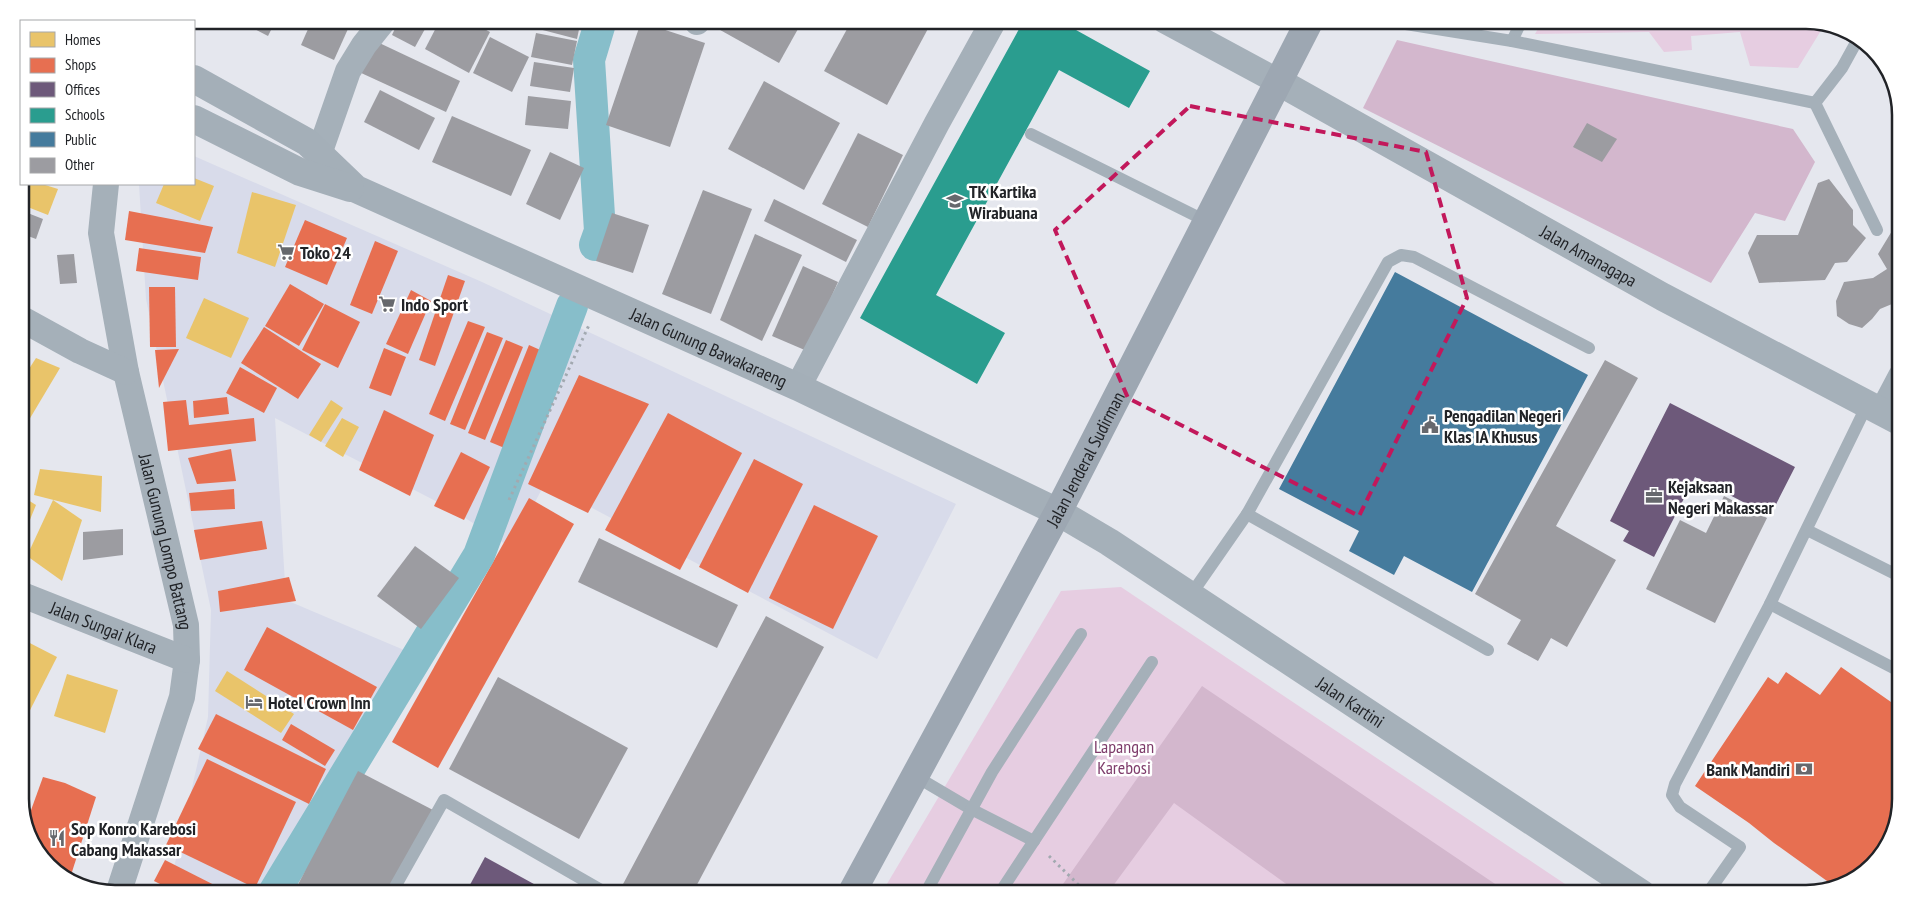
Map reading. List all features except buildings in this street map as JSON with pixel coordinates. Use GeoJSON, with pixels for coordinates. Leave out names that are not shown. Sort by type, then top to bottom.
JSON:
{"type":"FeatureCollection","features":[{"type":"Feature","properties":{"kind":"main road","name":"Jalan Jenderal Sudirman"},"geometry":{"type":"LineString","coordinates":[[856,885],[1058,512],[1306,29]]}},
{"type":"Feature","properties":{"kind":"main road","name":"Jalan Gunung Bawakaraeng"},"geometry":{"type":"LineString","coordinates":[[195,80],[307,142],[356,189]]}},
{"type":"Feature","properties":{"kind":"main road","name":"Jalan Gunung Bawakaraeng"},"geometry":{"type":"LineString","coordinates":[[195,120],[300,172],[356,189],[798,387],[1058,512]]}},
{"type":"Feature","properties":{"kind":"street"},"geometry":{"type":"LineString","coordinates":[[319,154],[348,71],[364,45],[377,29]]}},
{"type":"Feature","properties":{"kind":"street"},"geometry":{"type":"LineString","coordinates":[[798,387],[937,123],[989,29]]}},
{"type":"Feature","properties":{"kind":"street"},"geometry":{"type":"LineString","coordinates":[[1181,29],[1279,82]]}},
{"type":"Feature","properties":{"kind":"street","name":"Jalan Amanagapa"},"geometry":{"type":"LineString","coordinates":[[1279,82],[1663,297],[1883,413]]}},
{"type":"Feature","properties":{"kind":"street","name":"Jalan Gunung Lompo Battang"},"geometry":{"type":"LineString","coordinates":[[106,185],[101,233],[126,372],[186,625],[187,660],[182,697],[121,885]]}},
{"type":"Feature","properties":{"kind":"street"},"geometry":{"type":"LineString","coordinates":[[29,323],[80,351],[126,372]]}},
{"type":"Feature","properties":{"kind":"street"},"geometry":{"type":"LineString","coordinates":[[1883,413],[1892,394]]}},
{"type":"Feature","properties":{"kind":"street","name":"Jalan Kartini"},"geometry":{"type":"LineString","coordinates":[[1058,512],[1109,542],[1628,885]]}},
{"type":"Feature","properties":{"kind":"street","name":"Jalan Sungai Klara"},"geometry":{"type":"LineString","coordinates":[[29,598],[187,660]]}},
{"type":"Feature","properties":{"kind":"lane"},"geometry":{"type":"LineString","coordinates":[[1431,29],[1512,41],[1815,103]]}},
{"type":"Feature","properties":{"kind":"lane"},"geometry":{"type":"LineString","coordinates":[[1512,41],[1518,29]]}},
{"type":"Feature","properties":{"kind":"lane"},"geometry":{"type":"LineString","coordinates":[[1815,103],[1842,68],[1855,44]]}},
{"type":"Feature","properties":{"kind":"lane"},"geometry":{"type":"LineString","coordinates":[[1815,103],[1877,230]]}},
{"type":"Feature","properties":{"kind":"lane"},"geometry":{"type":"LineString","coordinates":[[1031,134],[1206,221]]}},
{"type":"Feature","properties":{"kind":"lane"},"geometry":{"type":"LineString","coordinates":[[1190,596],[1248,514],[1388,262],[1401,255],[1414,257],[1589,348]]}},
{"type":"Feature","properties":{"kind":"lane"},"geometry":{"type":"LineString","coordinates":[[1713,885],[1740,847],[1680,807],[1672,795],[1675,784],[1807,530],[1883,413]]}},
{"type":"Feature","properties":{"kind":"lane"},"geometry":{"type":"LineString","coordinates":[[1248,514],[1488,650]]}},
{"type":"Feature","properties":{"kind":"lane"},"geometry":{"type":"LineString","coordinates":[[1807,530],[1892,572]]}},
{"type":"Feature","properties":{"kind":"lane"},"geometry":{"type":"LineString","coordinates":[[1770,604],[1892,667]]}},
{"type":"Feature","properties":{"kind":"lane"},"geometry":{"type":"LineString","coordinates":[[930,885],[992,772],[1081,634]]}},
{"type":"Feature","properties":{"kind":"lane"},"geometry":{"type":"LineString","coordinates":[[1005,885],[1152,662]]}},
{"type":"Feature","properties":{"kind":"lane"},"geometry":{"type":"LineString","coordinates":[[915,776],[971,809],[1034,841]]}},
{"type":"Feature","properties":{"kind":"lane"},"geometry":{"type":"LineString","coordinates":[[396,885],[444,800],[592,885]]}},
{"type":"Feature","properties":{"kind":"path"},"geometry":{"type":"LineString","coordinates":[[509,500],[601,299]]}},
{"type":"Feature","properties":{"kind":"path"},"geometry":{"type":"LineString","coordinates":[[1034,841],[1079,885]]}},
{"type":"Feature","properties":{"kind":"highlighted area"},"geometry":{"type":"Polygon","coordinates":[[[1190,106],[1426,152],[1467,298],[1359,516],[1128,398],[1055,230],[1190,106]]]}},
{"type":"Feature","properties":{"kind":"shaded area"},"geometry":{"type":"Polygon","coordinates":[[[1397,40],[1793,129],[1815,162],[1785,221],[1755,213],[1711,283],[1363,108],[1397,40]]]}},
{"type":"Feature","properties":{"kind":"shaded area"},"geometry":{"type":"Polygon","coordinates":[[[195,156],[482,282],[956,504],[877,659],[545,483],[511,548],[453,510],[275,418],[286,600],[404,650],[385,723],[290,885],[180,885],[171,881],[208,717],[211,610],[146,299],[139,185],[195,185],[195,156]]]}},
{"type":"Feature","properties":{"kind":"shaded area"},"geometry":{"type":"Polygon","coordinates":[[[1202,686],[1497,885],[1288,885],[1174,803],[1114,885],[1062,885],[1202,686]]]}},
{"type":"Feature","properties":{"kind":"green space"},"geometry":{"type":"Polygon","coordinates":[[[1538,29],[1821,30],[1798,68],[1750,66],[1740,32],[1691,36],[1692,50],[1664,52],[1649,32],[1535,34],[1538,29]]]}},
{"type":"Feature","properties":{"kind":"green space","name":"Lapangan Karebosi"},"geometry":{"type":"Polygon","coordinates":[[[1121,587],[1567,885],[886,885],[1061,591],[1121,587]]]}},
{"type":"Feature","properties":{"kind":"waterway"},"geometry":{"type":"LineString","coordinates":[[595,245],[600,231],[589,60],[598,29]]}},
{"type":"Feature","properties":{"kind":"waterway"},"geometry":{"type":"LineString","coordinates":[[278,885],[479,555],[572,306]]}},
{"type":"Feature","properties":{"kind":"place","name":"TK Kartika Wirabuana"},"geometry":{"type":"Point","coordinates":[955,201]}},
{"type":"Feature","properties":{"kind":"place","name":"Toko 24"},"geometry":{"type":"Point","coordinates":[286,252]}},
{"type":"Feature","properties":{"kind":"place","name":"Indo Sport"},"geometry":{"type":"Point","coordinates":[387,304]}},
{"type":"Feature","properties":{"kind":"place","name":"Pengadilan Negeri Klas IA Khusus"},"geometry":{"type":"Point","coordinates":[1430,425]}},
{"type":"Feature","properties":{"kind":"place","name":"Kejaksaan Negeri Makassar"},"geometry":{"type":"Point","coordinates":[1654,496]}},
{"type":"Feature","properties":{"kind":"place","name":"Hotel Crown Inn"},"geometry":{"type":"Point","coordinates":[254,702]}},
{"type":"Feature","properties":{"kind":"place","name":"Bank Mandiri"},"geometry":{"type":"Point","coordinates":[1804,769]}},
{"type":"Feature","properties":{"kind":"place","name":"Sop Konro Karebosi Cabang Makassar"},"geometry":{"type":"Point","coordinates":[57,838]}}]}
